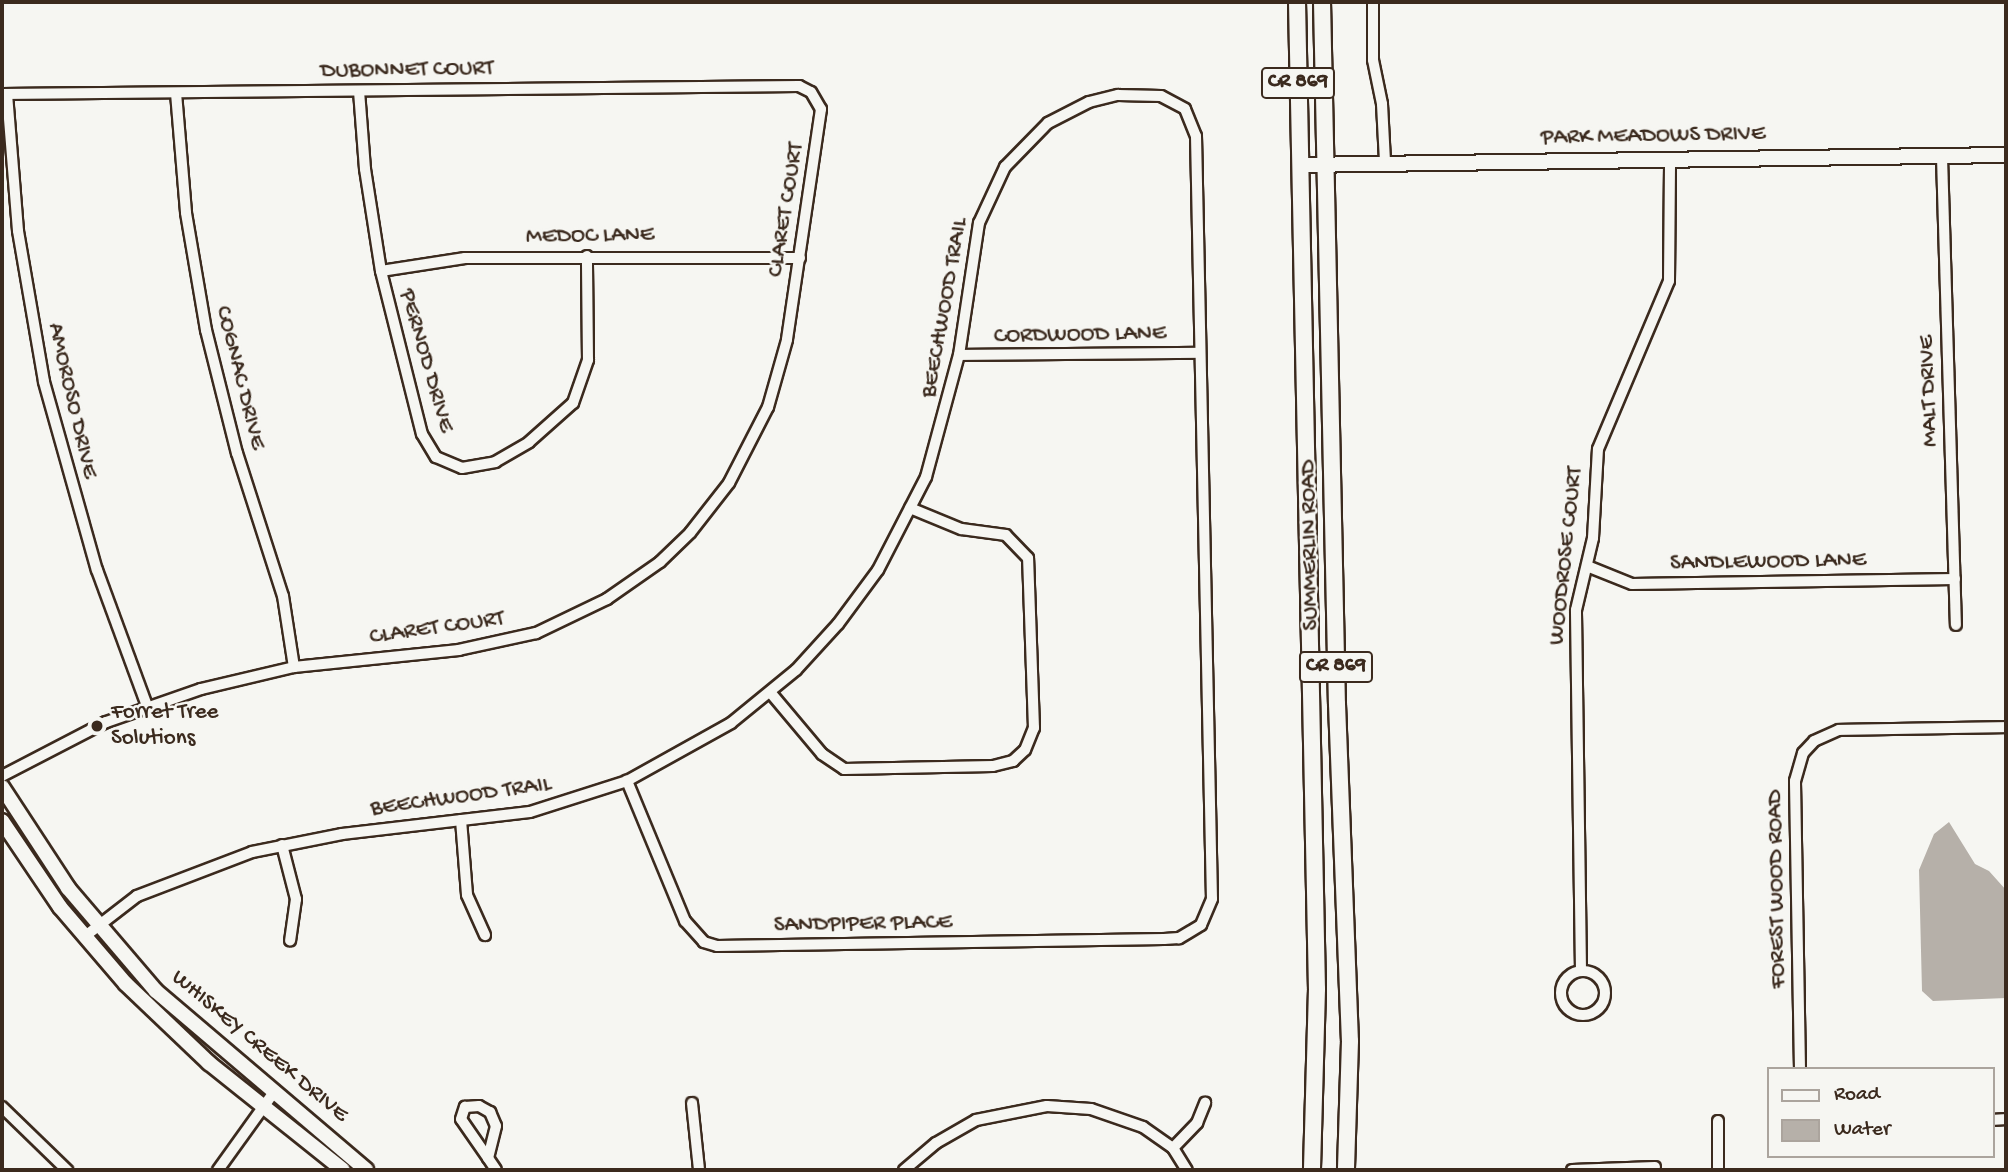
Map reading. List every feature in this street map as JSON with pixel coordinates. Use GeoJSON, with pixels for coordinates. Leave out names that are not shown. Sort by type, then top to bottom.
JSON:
{"type":"FeatureCollection","features":[{"type":"Feature","properties":{"kind":"main road","name":"SUMMERLIN ROAD"},"geometry":{"type":"LineString","coordinates":[[1297,2],[1317,1002],[1312,1170]]}},
{"type":"Feature","properties":{"kind":"main road","name":"SUMMERLIN ROAD"},"geometry":{"type":"LineString","coordinates":[[1322,2],[1350,1041],[1346,1170]]}},
{"type":"Feature","properties":{"kind":"street"},"geometry":{"type":"LineString","coordinates":[[1373,2],[1373,60],[1382,104],[1385,162]]}},
{"type":"Feature","properties":{"kind":"street","name":"DUBONNET COURT"},"geometry":{"type":"LineString","coordinates":[[4,94],[799,86],[811,92]]}},
{"type":"Feature","properties":{"kind":"street","name":"PERNOD DRIVE"},"geometry":{"type":"LineString","coordinates":[[359,91],[365,169],[381,271],[410,391],[428,446],[448,465],[477,468],[507,456],[552,425],[582,388],[588,347],[587,257]]}},
{"type":"Feature","properties":{"kind":"street","name":"CLARET COURT"},"geometry":{"type":"LineString","coordinates":[[2,776],[75,737],[147,706],[294,667],[459,650],[536,633],[607,599],[660,562],[708,513],[756,438],[780,369],[800,258],[821,109],[811,92]]}},
{"type":"Feature","properties":{"kind":"street","name":"COGNAC DRIVE"},"geometry":{"type":"LineString","coordinates":[[176,93],[186,213],[206,330],[237,453],[283,596],[294,667]]}},
{"type":"Feature","properties":{"kind":"street","name":"AMOROSO DRIVE"},"geometry":{"type":"LineString","coordinates":[[4,94],[18,231],[44,382],[93,558],[147,706]]}},
{"type":"Feature","properties":{"kind":"street","name":"BEECHWOOD TRAIL"},"geometry":{"type":"LineString","coordinates":[[84,937],[124,904],[163,884],[282,845],[530,812],[627,781],[702,742],[770,692],[809,658],[862,593],[910,508],[944,422],[959,355],[979,223],[1005,167],[1024,144],[1061,114],[1102,98],[1138,95],[1174,100],[1193,122],[1212,900],[1201,925]]}},
{"type":"Feature","properties":{"kind":"street","name":"PARK MEADOWS DRIVE"},"geometry":{"type":"LineString","coordinates":[[1300,165],[2006,155]]}},
{"type":"Feature","properties":{"kind":"street","name":"MALT DRIVE"},"geometry":{"type":"LineString","coordinates":[[1942,156],[1956,625]]}},
{"type":"Feature","properties":{"kind":"street","name":"WOODROSE COURT"},"geometry":{"type":"LineString","coordinates":[[1581,971],[1576,610],[1593,538],[1598,449],[1670,281],[1670,160]]}},
{"type":"Feature","properties":{"kind":"street","name":"MEDOC LANE"},"geometry":{"type":"LineString","coordinates":[[381,271],[466,258],[800,258]]}},
{"type":"Feature","properties":{"kind":"street","name":"CORDWOOD LANE"},"geometry":{"type":"LineString","coordinates":[[959,355],[1200,353]]}},
{"type":"Feature","properties":{"kind":"street"},"geometry":{"type":"LineString","coordinates":[[770,692],[822,754],[844,769],[993,766],[1013,761],[1026,750],[1034,728],[1028,558],[1006,535],[961,529],[910,508]]}},
{"type":"Feature","properties":{"kind":"street","name":"SANDLEWOOD LANE"},"geometry":{"type":"LineString","coordinates":[[1587,566],[1632,584],[1955,579]]}},
{"type":"Feature","properties":{"kind":"street","name":"FOREST WOOD ROAD"},"geometry":{"type":"LineString","coordinates":[[1800,1067],[1795,781],[1803,753],[1814,741],[1839,730],[2006,727]]}},
{"type":"Feature","properties":{"kind":"street","name":"SANDPIPER PLACE"},"geometry":{"type":"LineString","coordinates":[[627,781],[685,921],[704,942],[717,946],[1164,939],[1179,938],[1201,925]]}},
{"type":"Feature","properties":{"kind":"street","name":"WHISKEY CREEK DRIVE"},"geometry":{"type":"LineString","coordinates":[[2,787],[97,925],[191,1025],[323,1129],[366,1170]]}},
{"type":"Feature","properties":{"kind":"street"},"geometry":{"type":"LineString","coordinates":[[461,820],[467,895],[485,935]]}},
{"type":"Feature","properties":{"kind":"street","name":"WHISKEY CREEK DRIVE"},"geometry":{"type":"LineString","coordinates":[[2,821],[84,937],[162,1021],[343,1170]]}},
{"type":"Feature","properties":{"kind":"street"},"geometry":{"type":"LineString","coordinates":[[282,845],[296,899],[290,941]]}},
{"type":"Feature","properties":{"kind":"street"},"geometry":{"type":"LineString","coordinates":[[1581,971],[1596,975],[1606,994],[1602,1006],[1585,1016],[1566,1008],[1561,995],[1565,979],[1581,971]]}},
{"type":"Feature","properties":{"kind":"street"},"geometry":{"type":"LineString","coordinates":[[218,1170],[274,1092]]}},
{"type":"Feature","properties":{"kind":"street"},"geometry":{"type":"LineString","coordinates":[[692,1103],[699,1170]]}},
{"type":"Feature","properties":{"kind":"street"},"geometry":{"type":"LineString","coordinates":[[1172,1149],[1197,1123],[1205,1104]]}},
{"type":"Feature","properties":{"kind":"street"},"geometry":{"type":"LineString","coordinates":[[904,1170],[962,1127],[1033,1107],[1062,1105],[1104,1113],[1143,1127],[1172,1149],[1187,1170]]}},
{"type":"Feature","properties":{"kind":"street"},"geometry":{"type":"LineString","coordinates":[[488,1158],[496,1126],[491,1112],[479,1106],[465,1107],[461,1119],[496,1170]]}},
{"type":"Feature","properties":{"kind":"street"},"geometry":{"type":"LineString","coordinates":[[2,1107],[67,1170]]}},
{"type":"Feature","properties":{"kind":"street"},"geometry":{"type":"LineString","coordinates":[[1718,1121],[1718,1170]]}},
{"type":"Feature","properties":{"kind":"street"},"geometry":{"type":"LineString","coordinates":[[1572,1170],[1655,1167]]}},
{"type":"Feature","properties":{"kind":"water"},"geometry":{"type":"Polygon","coordinates":[[[1949,822],[1975,864],[1989,871],[2006,890],[2006,998],[1933,1001],[1922,991],[1919,870],[1934,834],[1949,822]]]}},
{"type":"Feature","properties":{"kind":"place","name":"Forret Tree Solutions"},"geometry":{"type":"Point","coordinates":[97,726]}}]}
